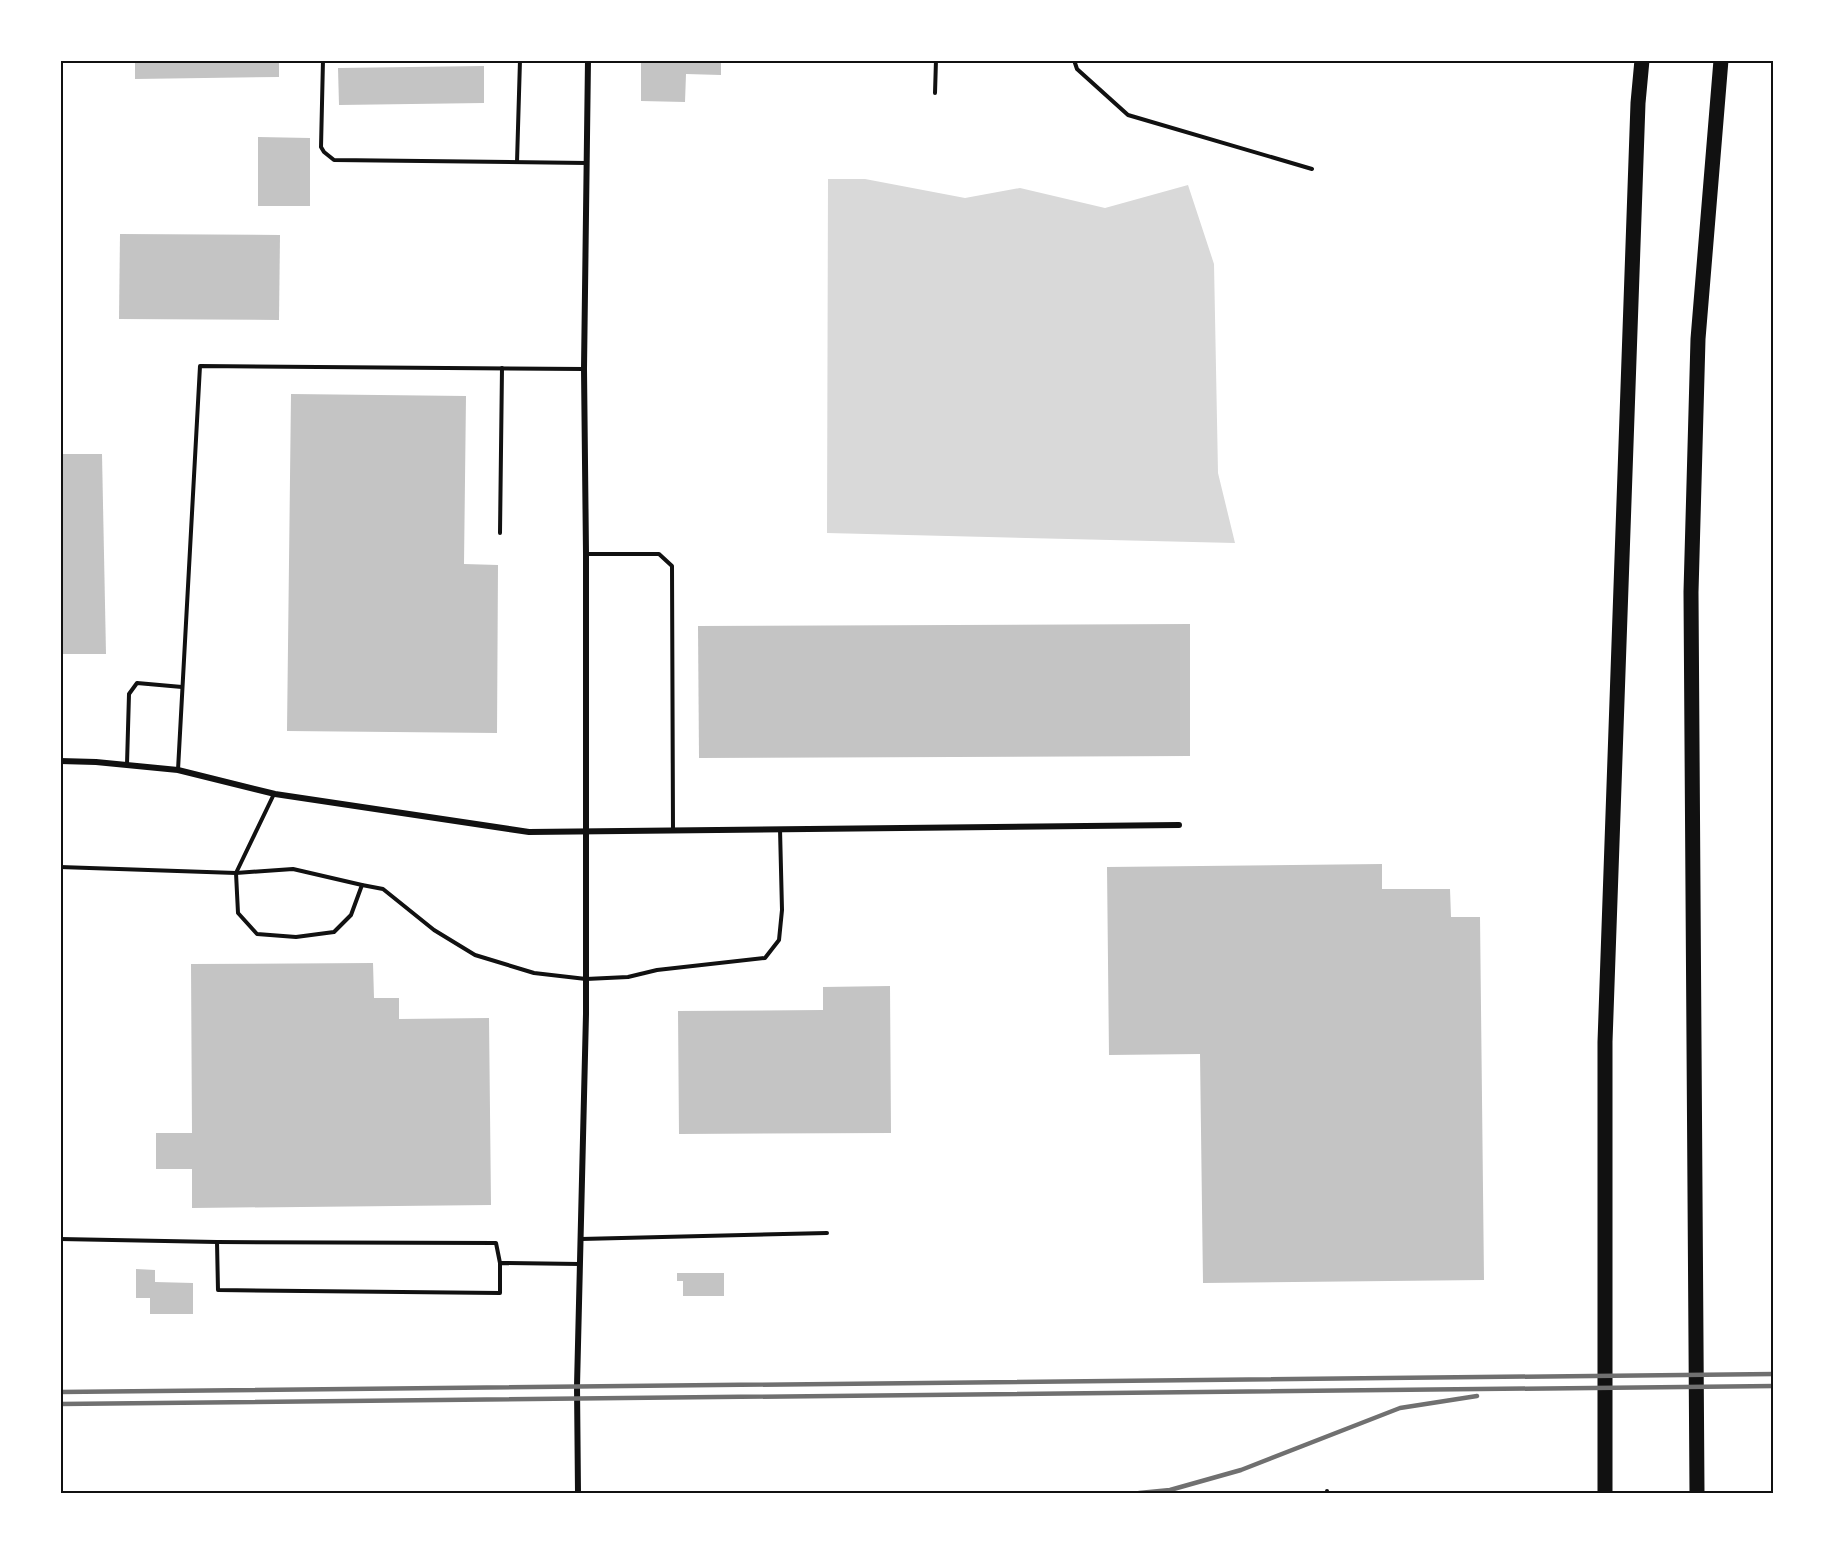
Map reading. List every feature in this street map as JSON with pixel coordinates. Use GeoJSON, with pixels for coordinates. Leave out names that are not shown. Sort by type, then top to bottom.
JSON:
{"type":"FeatureCollection","features":[{"type":"Feature","properties":{"kind":"highway"},"geometry":{"type":"LineString","coordinates":[[1605,1493],[1605,1042],[1637,115],[1642,60]]}},
{"type":"Feature","properties":{"kind":"highway"},"geometry":{"type":"LineString","coordinates":[[1697,1493],[1691,592],[1698,339],[1721,60]]}},
{"type":"Feature","properties":{"kind":"street"},"geometry":{"type":"LineString","coordinates":[[578,1493],[577,1386],[586,979],[584,369],[588,60]]}},
{"type":"Feature","properties":{"kind":"street"},"geometry":{"type":"LineString","coordinates":[[60,761],[178,770],[274,794],[529,832],[1179,825]]}},
{"type":"Feature","properties":{"kind":"lane"},"geometry":{"type":"LineString","coordinates":[[323,60],[321,147],[334,160],[588,163]]}},
{"type":"Feature","properties":{"kind":"lane"},"geometry":{"type":"LineString","coordinates":[[517,162],[520,60]]}},
{"type":"Feature","properties":{"kind":"lane"},"geometry":{"type":"LineString","coordinates":[[935,93],[936,60]]}},
{"type":"Feature","properties":{"kind":"lane"},"geometry":{"type":"LineString","coordinates":[[1074,60],[1077,69],[1128,115],[1312,169]]}},
{"type":"Feature","properties":{"kind":"lane"},"geometry":{"type":"LineString","coordinates":[[178,770],[200,366],[584,369]]}},
{"type":"Feature","properties":{"kind":"lane"},"geometry":{"type":"LineString","coordinates":[[500,533],[502,368]]}},
{"type":"Feature","properties":{"kind":"lane"},"geometry":{"type":"LineString","coordinates":[[586,555],[659,554],[672,566],[673,830]]}},
{"type":"Feature","properties":{"kind":"lane"},"geometry":{"type":"LineString","coordinates":[[127,765],[129,694],[133,688],[137,683],[182,687]]}},
{"type":"Feature","properties":{"kind":"lane"},"geometry":{"type":"LineString","coordinates":[[274,794],[236,873],[238,913],[257,934],[296,938],[334,932],[351,915],[362,885]]}},
{"type":"Feature","properties":{"kind":"lane"},"geometry":{"type":"LineString","coordinates":[[60,867],[236,873],[293,869],[383,889],[434,930],[475,955],[534,973],[586,979],[628,977],[657,970],[765,958],[779,940],[782,910],[780,829]]}},
{"type":"Feature","properties":{"kind":"lane"},"geometry":{"type":"LineString","coordinates":[[581,1239],[827,1233]]}},
{"type":"Feature","properties":{"kind":"lane"},"geometry":{"type":"LineString","coordinates":[[60,1239],[496,1243],[500,1263],[500,1293],[218,1290],[218,1242]]}},
{"type":"Feature","properties":{"kind":"lane"},"geometry":{"type":"LineString","coordinates":[[500,1263],[580,1264]]}},
{"type":"Feature","properties":{"kind":"shaded area"},"geometry":{"type":"Polygon","coordinates":[[[828,179],[865,179],[965,198],[1020,188],[1105,208],[1188,185],[1214,264],[1218,473],[1235,543],[827,533],[828,179]]]}},
{"type":"Feature","properties":{"kind":"building"},"geometry":{"type":"Polygon","coordinates":[[[135,60],[279,60],[279,77],[135,79],[135,60]]]}},
{"type":"Feature","properties":{"kind":"building"},"geometry":{"type":"Polygon","coordinates":[[[641,60],[721,60],[721,75],[686,74],[685,102],[641,101],[641,60]]]}},
{"type":"Feature","properties":{"kind":"building"},"geometry":{"type":"Polygon","coordinates":[[[484,66],[484,103],[339,105],[338,68],[484,66]]]}},
{"type":"Feature","properties":{"kind":"building"},"geometry":{"type":"Polygon","coordinates":[[[258,137],[310,138],[310,206],[258,206],[258,137]]]}},
{"type":"Feature","properties":{"kind":"building"},"geometry":{"type":"Polygon","coordinates":[[[120,234],[280,235],[279,320],[119,319],[120,234]]]}},
{"type":"Feature","properties":{"kind":"building"},"geometry":{"type":"Polygon","coordinates":[[[291,394],[466,396],[464,564],[498,565],[497,733],[287,731],[291,394]]]}},
{"type":"Feature","properties":{"kind":"building"},"geometry":{"type":"Polygon","coordinates":[[[60,454],[102,454],[106,654],[60,654],[60,454]]]}},
{"type":"Feature","properties":{"kind":"building"},"geometry":{"type":"Polygon","coordinates":[[[1190,624],[1190,756],[699,758],[698,626],[1190,624]]]}},
{"type":"Feature","properties":{"kind":"building"},"geometry":{"type":"Polygon","coordinates":[[[1382,864],[1382,889],[1450,889],[1451,917],[1480,917],[1484,1280],[1203,1283],[1200,1054],[1109,1055],[1107,867],[1382,864]]]}},
{"type":"Feature","properties":{"kind":"building"},"geometry":{"type":"Polygon","coordinates":[[[373,963],[374,998],[399,998],[399,1019],[489,1018],[491,1205],[192,1208],[192,1169],[156,1169],[156,1133],[192,1133],[191,964],[373,963]]]}},
{"type":"Feature","properties":{"kind":"building"},"geometry":{"type":"Polygon","coordinates":[[[890,986],[891,1133],[679,1134],[678,1011],[823,1010],[823,987],[890,986]]]}},
{"type":"Feature","properties":{"kind":"building"},"geometry":{"type":"Polygon","coordinates":[[[136,1269],[155,1270],[155,1282],[193,1283],[193,1314],[150,1314],[150,1298],[136,1298],[136,1269]]]}},
{"type":"Feature","properties":{"kind":"building"},"geometry":{"type":"Polygon","coordinates":[[[677,1273],[724,1273],[724,1296],[683,1296],[683,1281],[677,1281],[677,1273]]]}},
{"type":"Feature","properties":{"kind":"railway"},"geometry":{"type":"LineString","coordinates":[[60,1392],[1774,1374]]}},
{"type":"Feature","properties":{"kind":"railway"},"geometry":{"type":"LineString","coordinates":[[60,1404],[1774,1386]]}},
{"type":"Feature","properties":{"kind":"railway"},"geometry":{"type":"LineString","coordinates":[[1139,1493],[1170,1490],[1241,1470],[1400,1408],[1477,1396]]}}]}
